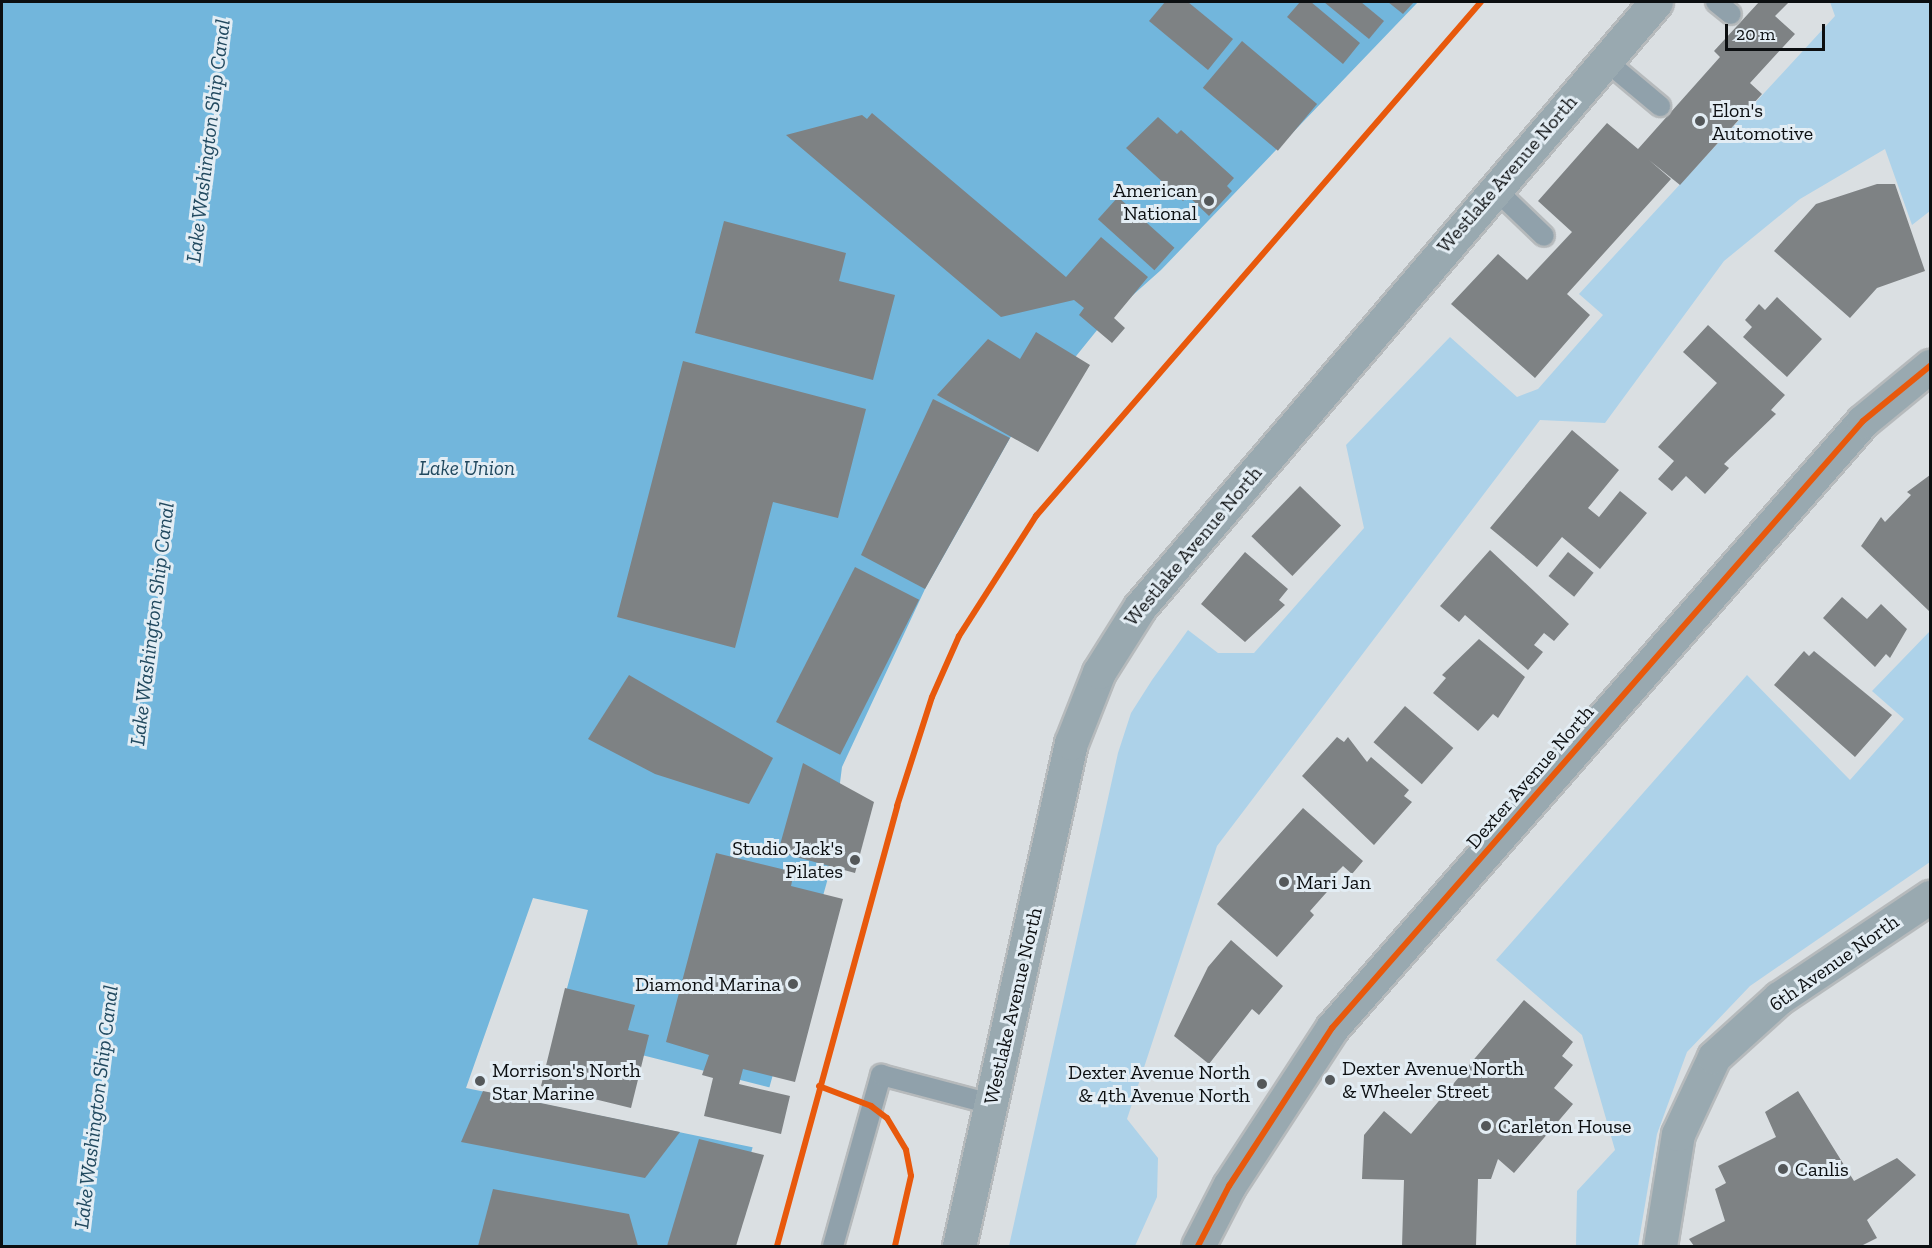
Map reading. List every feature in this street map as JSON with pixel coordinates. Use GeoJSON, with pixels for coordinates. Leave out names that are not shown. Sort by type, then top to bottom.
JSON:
{"type":"FeatureCollection","features":[{"type":"Feature","properties":{"kind":"main road","name":"Westlake Avenue North"},"geometry":{"type":"LineString","coordinates":[[959,1246],[1071,743],[1099,672],[1140,607],[1494,188],[1656,2]]}},
{"type":"Feature","properties":{"kind":"main road","name":"Dexter Avenue North"},"geometry":{"type":"LineString","coordinates":[[1198,1246],[1229,1186],[1332,1029],[1863,421],[1930,366]]}},
{"type":"Feature","properties":{"kind":"main road","name":"6th Avenue North"},"geometry":{"type":"LineString","coordinates":[[1660,1246],[1666,1193],[1678,1134],[1714,1057],[1779,998],[1930,897]]}},
{"type":"Feature","properties":{"kind":"lane"},"geometry":{"type":"LineString","coordinates":[[1605,60],[1660,106]]}},
{"type":"Feature","properties":{"kind":"lane"},"geometry":{"type":"LineString","coordinates":[[1494,188],[1544,236]]}},
{"type":"Feature","properties":{"kind":"lane"},"geometry":{"type":"LineString","coordinates":[[833,1246],[881,1075],[991,1104]]}},
{"type":"Feature","properties":{"kind":"shaded area"},"geometry":{"type":"Polygon","coordinates":[[[1830,2],[1930,2],[1930,211],[1912,225],[1885,149],[1800,199],[1724,261],[1605,423],[1540,420],[1217,846],[1127,1119],[1158,1158],[1157,1197],[1135,1246],[1009,1246],[1118,753],[1131,713],[1152,680],[1188,630],[1218,653],[1254,653],[1364,528],[1346,445],[1450,337],[1517,397],[1538,389],[1603,315],[1579,294],[1835,16],[1830,2]]]}},
{"type":"Feature","properties":{"kind":"shaded area"},"geometry":{"type":"Polygon","coordinates":[[[1930,631],[1930,862],[1750,986],[1687,1052],[1657,1134],[1638,1246],[1576,1246],[1577,1191],[1615,1150],[1582,1035],[1496,960],[1747,675],[1850,780],[1904,719],[1872,691],[1930,631]]]}},
{"type":"Feature","properties":{"kind":"water","name":"Lake Union"},"geometry":{"type":"Polygon","coordinates":[[[2,2],[1418,2],[1161,270],[1106,319],[1010,438],[925,589],[842,767],[828,878],[725,1246],[2,1246],[2,2]]]}},
{"type":"Feature","properties":{"kind":"pier"},"geometry":{"type":"Polygon","coordinates":[[[533,898],[588,910],[555,1033],[772,1088],[756,1148],[466,1088],[533,898]]]}},
{"type":"Feature","properties":{"kind":"building"},"geometry":{"type":"Polygon","coordinates":[[[1165,2],[1188,2],[1233,39],[1208,70],[1149,21],[1165,2]]]}},
{"type":"Feature","properties":{"kind":"building"},"geometry":{"type":"Polygon","coordinates":[[[1300,2],[1311,2],[1360,43],[1343,64],[1287,17],[1300,2]]]}},
{"type":"Feature","properties":{"kind":"building"},"geometry":{"type":"Polygon","coordinates":[[[1324,2],[1361,2],[1384,21],[1369,39],[1324,2]]]}},
{"type":"Feature","properties":{"kind":"building"},"geometry":{"type":"Polygon","coordinates":[[[1388,2],[1414,2],[1403,14],[1388,2]]]}},
{"type":"Feature","properties":{"kind":"building"},"geometry":{"type":"Polygon","coordinates":[[[1759,2],[1789,2],[1775,16],[1795,34],[1750,83],[1762,94],[1680,185],[1649,160],[1671,179],[1567,294],[1590,315],[1535,378],[1451,304],[1498,254],[1527,280],[1572,232],[1538,201],[1607,123],[1638,149],[1720,57],[1714,51],[1759,2]]]}},
{"type":"Feature","properties":{"kind":"building"},"geometry":{"type":"Polygon","coordinates":[[[1242,41],[1317,104],[1278,151],[1203,88],[1242,41]]]}},
{"type":"Feature","properties":{"kind":"building"},"geometry":{"type":"Polygon","coordinates":[[[872,113],[1066,277],[1101,237],[1148,277],[1114,318],[1125,328],[1112,343],[1079,315],[1084,308],[1074,300],[1001,317],[786,135],[862,115],[867,119],[872,113]]]}},
{"type":"Feature","properties":{"kind":"building"},"geometry":{"type":"Polygon","coordinates":[[[1158,117],[1177,134],[1181,130],[1234,178],[1227,186],[1232,191],[1209,216],[1188,196],[1183,201],[1126,148],[1158,117]]]}},
{"type":"Feature","properties":{"kind":"building"},"geometry":{"type":"Polygon","coordinates":[[[1877,184],[1895,184],[1925,271],[1877,288],[1850,318],[1774,251],[1816,204],[1877,184]]]}},
{"type":"Feature","properties":{"kind":"building"},"geometry":{"type":"Polygon","coordinates":[[[1118,197],[1174,248],[1154,270],[1098,219],[1118,197]]]}},
{"type":"Feature","properties":{"kind":"building"},"geometry":{"type":"Polygon","coordinates":[[[724,221],[846,253],[839,281],[895,295],[873,380],[695,333],[724,221]]]}},
{"type":"Feature","properties":{"kind":"building"},"geometry":{"type":"Polygon","coordinates":[[[1777,297],[1822,339],[1787,377],[1743,337],[1752,327],[1745,320],[1759,304],[1765,310],[1777,297]]]}},
{"type":"Feature","properties":{"kind":"building"},"geometry":{"type":"Polygon","coordinates":[[[1708,325],[1785,395],[1771,410],[1776,414],[1724,464],[1729,468],[1705,494],[1686,476],[1672,491],[1658,479],[1674,461],[1658,447],[1717,383],[1683,352],[1708,325]]]}},
{"type":"Feature","properties":{"kind":"building"},"geometry":{"type":"Polygon","coordinates":[[[1036,332],[1090,365],[1038,452],[937,395],[988,339],[1020,359],[1036,332]]]}},
{"type":"Feature","properties":{"kind":"building"},"geometry":{"type":"Polygon","coordinates":[[[683,361],[866,409],[838,518],[773,502],[735,648],[617,617],[683,361]]]}},
{"type":"Feature","properties":{"kind":"building"},"geometry":{"type":"Polygon","coordinates":[[[933,399],[1010,438],[925,589],[861,555],[933,399]]]}},
{"type":"Feature","properties":{"kind":"building"},"geometry":{"type":"Polygon","coordinates":[[[1572,430],[1619,470],[1588,508],[1599,517],[1620,491],[1647,513],[1600,569],[1562,537],[1537,567],[1490,528],[1572,430]]]}},
{"type":"Feature","properties":{"kind":"building"},"geometry":{"type":"Polygon","coordinates":[[[1930,475],[1929,611],[1861,546],[1881,517],[1885,522],[1911,495],[1907,492],[1930,475]]]}},
{"type":"Feature","properties":{"kind":"building"},"geometry":{"type":"Polygon","coordinates":[[[1300,486],[1341,526],[1292,576],[1251,536],[1300,486]]]}},
{"type":"Feature","properties":{"kind":"building"},"geometry":{"type":"Polygon","coordinates":[[[1490,550],[1569,624],[1554,641],[1544,633],[1534,645],[1543,652],[1528,670],[1465,615],[1459,622],[1440,606],[1490,550]]]}},
{"type":"Feature","properties":{"kind":"building"},"geometry":{"type":"Polygon","coordinates":[[[1245,552],[1288,589],[1279,600],[1285,605],[1245,642],[1201,604],[1245,552]]]}},
{"type":"Feature","properties":{"kind":"building"},"geometry":{"type":"Polygon","coordinates":[[[1568,552],[1594,573],[1574,597],[1548,576],[1568,552]]]}},
{"type":"Feature","properties":{"kind":"building"},"geometry":{"type":"Polygon","coordinates":[[[855,567],[919,600],[840,755],[776,722],[855,567]]]}},
{"type":"Feature","properties":{"kind":"building"},"geometry":{"type":"Polygon","coordinates":[[[1842,597],[1867,619],[1881,604],[1907,629],[1890,658],[1886,654],[1875,667],[1823,618],[1842,597]]]}},
{"type":"Feature","properties":{"kind":"building"},"geometry":{"type":"Polygon","coordinates":[[[1479,639],[1525,677],[1498,718],[1493,714],[1478,731],[1433,693],[1446,678],[1442,675],[1479,639]]]}},
{"type":"Feature","properties":{"kind":"building"},"geometry":{"type":"Polygon","coordinates":[[[1804,651],[1809,656],[1814,651],[1892,715],[1855,757],[1774,685],[1804,651]]]}},
{"type":"Feature","properties":{"kind":"building"},"geometry":{"type":"Polygon","coordinates":[[[629,675],[773,758],[749,804],[655,774],[588,739],[629,675]]]}},
{"type":"Feature","properties":{"kind":"building"},"geometry":{"type":"Polygon","coordinates":[[[1405,706],[1453,748],[1422,784],[1374,742],[1405,706]]]}},
{"type":"Feature","properties":{"kind":"building"},"geometry":{"type":"Polygon","coordinates":[[[1337,737],[1344,742],[1348,737],[1367,762],[1371,757],[1409,790],[1404,796],[1412,802],[1374,845],[1302,776],[1337,737]]]}},
{"type":"Feature","properties":{"kind":"building"},"geometry":{"type":"Polygon","coordinates":[[[803,763],[874,802],[855,873],[778,852],[803,763]]]}},
{"type":"Feature","properties":{"kind":"building","name":"Mari Jan"},"geometry":{"type":"Polygon","coordinates":[[[1303,808],[1363,861],[1352,874],[1343,866],[1329,880],[1334,884],[1310,911],[1314,915],[1277,957],[1217,904],[1303,808]]]}},
{"type":"Feature","properties":{"kind":"building"},"geometry":{"type":"Polygon","coordinates":[[[716,853],[794,872],[791,886],[843,899],[795,1082],[743,1069],[739,1084],[790,1096],[781,1134],[704,1116],[713,1078],[702,1075],[709,1055],[666,1042],[716,853]]]}},
{"type":"Feature","properties":{"kind":"building"},"geometry":{"type":"Polygon","coordinates":[[[1231,940],[1283,986],[1259,1015],[1252,1009],[1209,1064],[1174,1036],[1208,967],[1231,940]]]}},
{"type":"Feature","properties":{"kind":"building"},"geometry":{"type":"Polygon","coordinates":[[[565,988],[635,1005],[628,1030],[649,1035],[631,1108],[541,1086],[565,988]]]}},
{"type":"Feature","properties":{"kind":"building","name":"Carleton House"},"geometry":{"type":"Polygon","coordinates":[[[1524,1000],[1573,1042],[1562,1056],[1573,1065],[1554,1088],[1573,1104],[1514,1173],[1498,1159],[1491,1179],[1478,1179],[1476,1246],[1402,1246],[1404,1180],[1362,1179],[1364,1135],[1384,1111],[1411,1134],[1524,1000]]]}},
{"type":"Feature","properties":{"kind":"building"},"geometry":{"type":"Polygon","coordinates":[[[483,1091],[680,1132],[645,1178],[461,1142],[483,1091]]]}},
{"type":"Feature","properties":{"kind":"building","name":"Canlis"},"geometry":{"type":"Polygon","coordinates":[[[1798,1091],[1854,1181],[1897,1158],[1916,1175],[1867,1220],[1877,1238],[1861,1246],[1694,1246],[1689,1239],[1725,1221],[1715,1189],[1726,1183],[1718,1166],[1776,1137],[1765,1112],[1798,1091]]]}},
{"type":"Feature","properties":{"kind":"building"},"geometry":{"type":"Polygon","coordinates":[[[699,1139],[764,1155],[736,1246],[667,1246],[699,1139]]]}},
{"type":"Feature","properties":{"kind":"building"},"geometry":{"type":"Polygon","coordinates":[[[493,1189],[629,1214],[638,1246],[478,1246],[493,1189]]]}},
{"type":"Feature","properties":{"kind":"cycle path"},"geometry":{"type":"LineString","coordinates":[[777,1246],[897,806],[932,697],[959,636],[1036,516],[1481,2]]}},
{"type":"Feature","properties":{"kind":"cycle path"},"geometry":{"type":"LineString","coordinates":[[1198,1246],[1229,1186],[1332,1028],[1863,421],[1930,366]]}},
{"type":"Feature","properties":{"kind":"cycle path"},"geometry":{"type":"LineString","coordinates":[[819,1086],[871,1106],[887,1118],[906,1150],[911,1176],[895,1246]]}},
{"type":"Feature","properties":{"kind":"place","name":"Elon's Automotive"},"geometry":{"type":"Point","coordinates":[1700,121]}},
{"type":"Feature","properties":{"kind":"place","name":"American National"},"geometry":{"type":"Point","coordinates":[1209,201]}},
{"type":"Feature","properties":{"kind":"place","name":"Studio Jack's Pilates"},"geometry":{"type":"Point","coordinates":[855,860]}},
{"type":"Feature","properties":{"kind":"place","name":"Mari Jan"},"geometry":{"type":"Point","coordinates":[1284,882]}},
{"type":"Feature","properties":{"kind":"place","name":"Diamond Marina"},"geometry":{"type":"Point","coordinates":[793,984]}},
{"type":"Feature","properties":{"kind":"place","name":"Dexter Avenue North & Wheeler Street"},"geometry":{"type":"Point","coordinates":[1330,1080]}},
{"type":"Feature","properties":{"kind":"place","name":"Morrison's North Star Marine"},"geometry":{"type":"Point","coordinates":[480,1081]}},
{"type":"Feature","properties":{"kind":"place","name":"Dexter Avenue North & 4th Avenue North"},"geometry":{"type":"Point","coordinates":[1262,1084]}},
{"type":"Feature","properties":{"kind":"place","name":"Carleton House"},"geometry":{"type":"Point","coordinates":[1486,1126]}},
{"type":"Feature","properties":{"kind":"place","name":"Canlis"},"geometry":{"type":"Point","coordinates":[1783,1169]}},
{"type":"Feature","properties":{"kind":"water label","name":"Lake Washington Ship Canal"},"geometry":{"type":"Point","coordinates":[208,141]}},
{"type":"Feature","properties":{"kind":"water label","name":"Lake Washington Ship Canal"},"geometry":{"type":"Point","coordinates":[152,624]}},
{"type":"Feature","properties":{"kind":"water label","name":"Lake Washington Ship Canal"},"geometry":{"type":"Point","coordinates":[96,1107]}}]}
